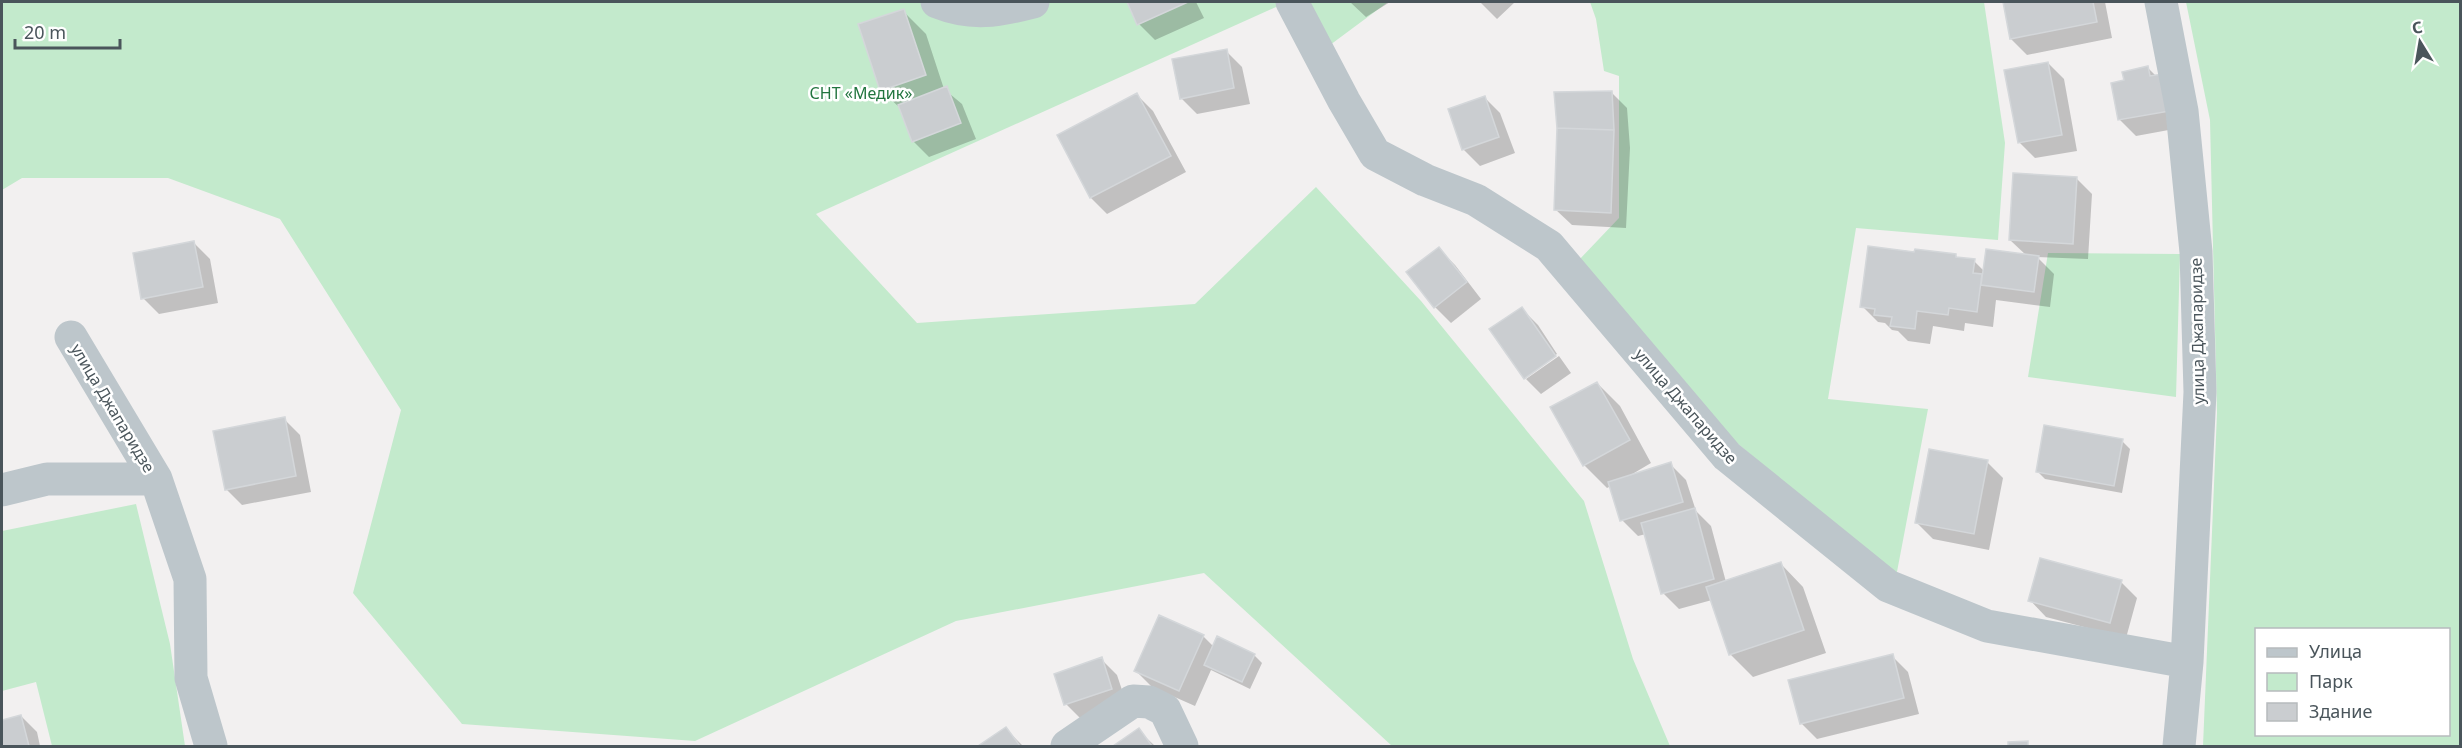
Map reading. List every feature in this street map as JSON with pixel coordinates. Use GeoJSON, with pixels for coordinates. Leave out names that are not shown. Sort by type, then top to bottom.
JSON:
{"type":"FeatureCollection","features":[{"type":"Feature","properties":{"kind":"street"},"geometry":{"type":"LineString","coordinates":[[938,2],[956,9],[997,11],[1033,2]]}},
{"type":"Feature","properties":{"kind":"street","name":"улица Джапаридзе"},"geometry":{"type":"LineString","coordinates":[[1292,2],[1344,102],[1375,154],[1425,180],[1476,200],[1549,246],[1727,456],[1888,586],[1987,626],[2187,662]]}},
{"type":"Feature","properties":{"kind":"street","name":"улица Джапаридзе"},"geometry":{"type":"LineString","coordinates":[[2161,2],[2182,111],[2196,252],[2200,392],[2187,662],[2179,747]]}},
{"type":"Feature","properties":{"kind":"street","name":"улица Джапаридзе"},"geometry":{"type":"LineString","coordinates":[[71,337],[156,479],[190,579],[191,678],[212,747]]}},
{"type":"Feature","properties":{"kind":"street","name":"улица Джапаридзе"},"geometry":{"type":"LineString","coordinates":[[2,490],[47,479],[156,479]]}},
{"type":"Feature","properties":{"kind":"street"},"geometry":{"type":"LineString","coordinates":[[1067,747],[1133,701],[1149,702],[1165,710],[1182,747]]}},
{"type":"Feature","properties":{"kind":"green space","name":"СНТ «Медик»"},"geometry":{"type":"Polygon","coordinates":[[[2,2],[1287,2],[816,214],[917,323],[1195,304],[1316,187],[1421,301],[1584,501],[1633,659],[1670,746],[1392,746],[1204,573],[956,621],[695,741],[462,724],[353,593],[401,410],[280,219],[168,178],[22,178],[2,190],[2,2]]]}},
{"type":"Feature","properties":{"kind":"green space"},"geometry":{"type":"Polygon","coordinates":[[[1304,2],[1388,2],[1330,45],[1304,2]]]}},
{"type":"Feature","properties":{"kind":"green space"},"geometry":{"type":"Polygon","coordinates":[[[1590,2],[1984,2],[2005,143],[1998,240],[1856,228],[1828,399],[1928,409],[1896,577],[1731,438],[1578,261],[1619,218],[1619,76],[1604,71],[1596,19],[1590,2]]]}},
{"type":"Feature","properties":{"kind":"green space"},"geometry":{"type":"Polygon","coordinates":[[[2186,2],[2460,2],[2460,746],[2203,746],[2217,413],[2210,120],[2186,2]]]}},
{"type":"Feature","properties":{"kind":"green space"},"geometry":{"type":"Polygon","coordinates":[[[2048,253],[2180,254],[2176,397],[2028,377],[2048,253]]]}},
{"type":"Feature","properties":{"kind":"green space"},"geometry":{"type":"Polygon","coordinates":[[[136,504],[170,644],[185,746],[52,746],[36,682],[2,691],[2,531],[136,504]]]}},
{"type":"Feature","properties":{"kind":"building"},"geometry":{"type":"Polygon","coordinates":[[[1127,2],[1188,2],[1137,25],[1127,2]]]}},
{"type":"Feature","properties":{"kind":"building"},"geometry":{"type":"Polygon","coordinates":[[[2003,2],[2093,2],[2097,22],[2010,39],[2003,2]]]}},
{"type":"Feature","properties":{"kind":"building"},"geometry":{"type":"Polygon","coordinates":[[[904,9],[926,75],[880,91],[858,24],[904,9]]]}},
{"type":"Feature","properties":{"kind":"building"},"geometry":{"type":"Polygon","coordinates":[[[1227,49],[1234,88],[1180,99],[1172,59],[1227,49]]]}},
{"type":"Feature","properties":{"kind":"building"},"geometry":{"type":"Polygon","coordinates":[[[2048,62],[2062,135],[2018,143],[2004,70],[2048,62]]]}},
{"type":"Feature","properties":{"kind":"building"},"geometry":{"type":"Polygon","coordinates":[[[2148,66],[2150,76],[2162,74],[2170,111],[2118,120],[2111,83],[2124,80],[2122,72],[2148,66]]]}},
{"type":"Feature","properties":{"kind":"building"},"geometry":{"type":"Polygon","coordinates":[[[947,86],[961,123],[912,142],[898,105],[947,86]]]}},
{"type":"Feature","properties":{"kind":"building"},"geometry":{"type":"Polygon","coordinates":[[[1612,91],[1614,130],[1557,128],[1554,92],[1612,91]]]}},
{"type":"Feature","properties":{"kind":"building"},"geometry":{"type":"Polygon","coordinates":[[[1137,93],[1171,156],[1090,198],[1057,135],[1137,93]]]}},
{"type":"Feature","properties":{"kind":"building"},"geometry":{"type":"Polygon","coordinates":[[[1485,96],[1499,137],[1462,150],[1448,109],[1485,96]]]}},
{"type":"Feature","properties":{"kind":"building"},"geometry":{"type":"Polygon","coordinates":[[[1557,128],[1614,130],[1611,213],[1554,210],[1557,128]]]}},
{"type":"Feature","properties":{"kind":"building"},"geometry":{"type":"Polygon","coordinates":[[[2013,173],[2077,177],[2073,244],[2009,240],[2013,173]]]}},
{"type":"Feature","properties":{"kind":"building"},"geometry":{"type":"Polygon","coordinates":[[[194,241],[203,287],[141,299],[133,253],[194,241]]]}},
{"type":"Feature","properties":{"kind":"building"},"geometry":{"type":"Polygon","coordinates":[[[1868,246],[1914,252],[1915,249],[1956,254],[1956,257],[1975,259],[1973,273],[1982,274],[1977,312],[1949,308],[1948,315],[1917,311],[1915,329],[1890,326],[1892,317],[1874,315],[1875,309],[1860,307],[1868,246]]]}},
{"type":"Feature","properties":{"kind":"building"},"geometry":{"type":"Polygon","coordinates":[[[1439,247],[1467,282],[1434,308],[1406,272],[1439,247]]]}},
{"type":"Feature","properties":{"kind":"building"},"geometry":{"type":"Polygon","coordinates":[[[1986,249],[2039,256],[2034,292],[1981,285],[1986,249]]]}},
{"type":"Feature","properties":{"kind":"building"},"geometry":{"type":"Polygon","coordinates":[[[1522,307],[1556,356],[1524,379],[1489,329],[1522,307]]]}},
{"type":"Feature","properties":{"kind":"building"},"geometry":{"type":"Polygon","coordinates":[[[1597,382],[1630,440],[1583,466],[1550,407],[1597,382]]]}},
{"type":"Feature","properties":{"kind":"building"},"geometry":{"type":"Polygon","coordinates":[[[285,417],[296,476],[225,490],[213,431],[285,417]]]}},
{"type":"Feature","properties":{"kind":"building"},"geometry":{"type":"Polygon","coordinates":[[[2044,425],[2123,439],[2114,486],[2036,472],[2044,425]]]}},
{"type":"Feature","properties":{"kind":"building"},"geometry":{"type":"Polygon","coordinates":[[[1929,449],[1988,460],[1974,534],[1915,523],[1929,449]]]}},
{"type":"Feature","properties":{"kind":"building"},"geometry":{"type":"Polygon","coordinates":[[[1671,462],[1683,502],[1620,521],[1608,482],[1671,462]]]}},
{"type":"Feature","properties":{"kind":"building"},"geometry":{"type":"Polygon","coordinates":[[[1695,508],[1714,579],[1661,594],[1641,523],[1695,508]]]}},
{"type":"Feature","properties":{"kind":"building"},"geometry":{"type":"Polygon","coordinates":[[[2040,558],[2122,580],[2110,623],[2028,601],[2040,558]]]}},
{"type":"Feature","properties":{"kind":"building"},"geometry":{"type":"Polygon","coordinates":[[[1781,562],[1804,630],[1729,655],[1706,587],[1781,562]]]}},
{"type":"Feature","properties":{"kind":"building"},"geometry":{"type":"Polygon","coordinates":[[[1159,615],[1204,635],[1179,691],[1134,671],[1159,615]]]}},
{"type":"Feature","properties":{"kind":"building"},"geometry":{"type":"Polygon","coordinates":[[[1217,636],[1255,654],[1242,682],[1204,665],[1217,636]]]}},
{"type":"Feature","properties":{"kind":"building"},"geometry":{"type":"Polygon","coordinates":[[[1893,654],[1904,698],[1800,724],[1788,680],[1893,654]]]}},
{"type":"Feature","properties":{"kind":"building"},"geometry":{"type":"Polygon","coordinates":[[[1102,657],[1112,689],[1064,705],[1054,674],[1102,657]]]}},
{"type":"Feature","properties":{"kind":"building"},"geometry":{"type":"Polygon","coordinates":[[[21,715],[29,746],[2,746],[2,720],[21,715]]]}},
{"type":"Feature","properties":{"kind":"building"},"geometry":{"type":"Polygon","coordinates":[[[1006,727],[1020,746],[978,746],[1006,727]]]}},
{"type":"Feature","properties":{"kind":"building"},"geometry":{"type":"Polygon","coordinates":[[[1139,728],[1152,746],[1113,746],[1139,728]]]}},
{"type":"Feature","properties":{"kind":"building"},"geometry":{"type":"Polygon","coordinates":[[[2028,741],[2028,746],[2008,746],[2008,742],[2028,741]]]}}]}
